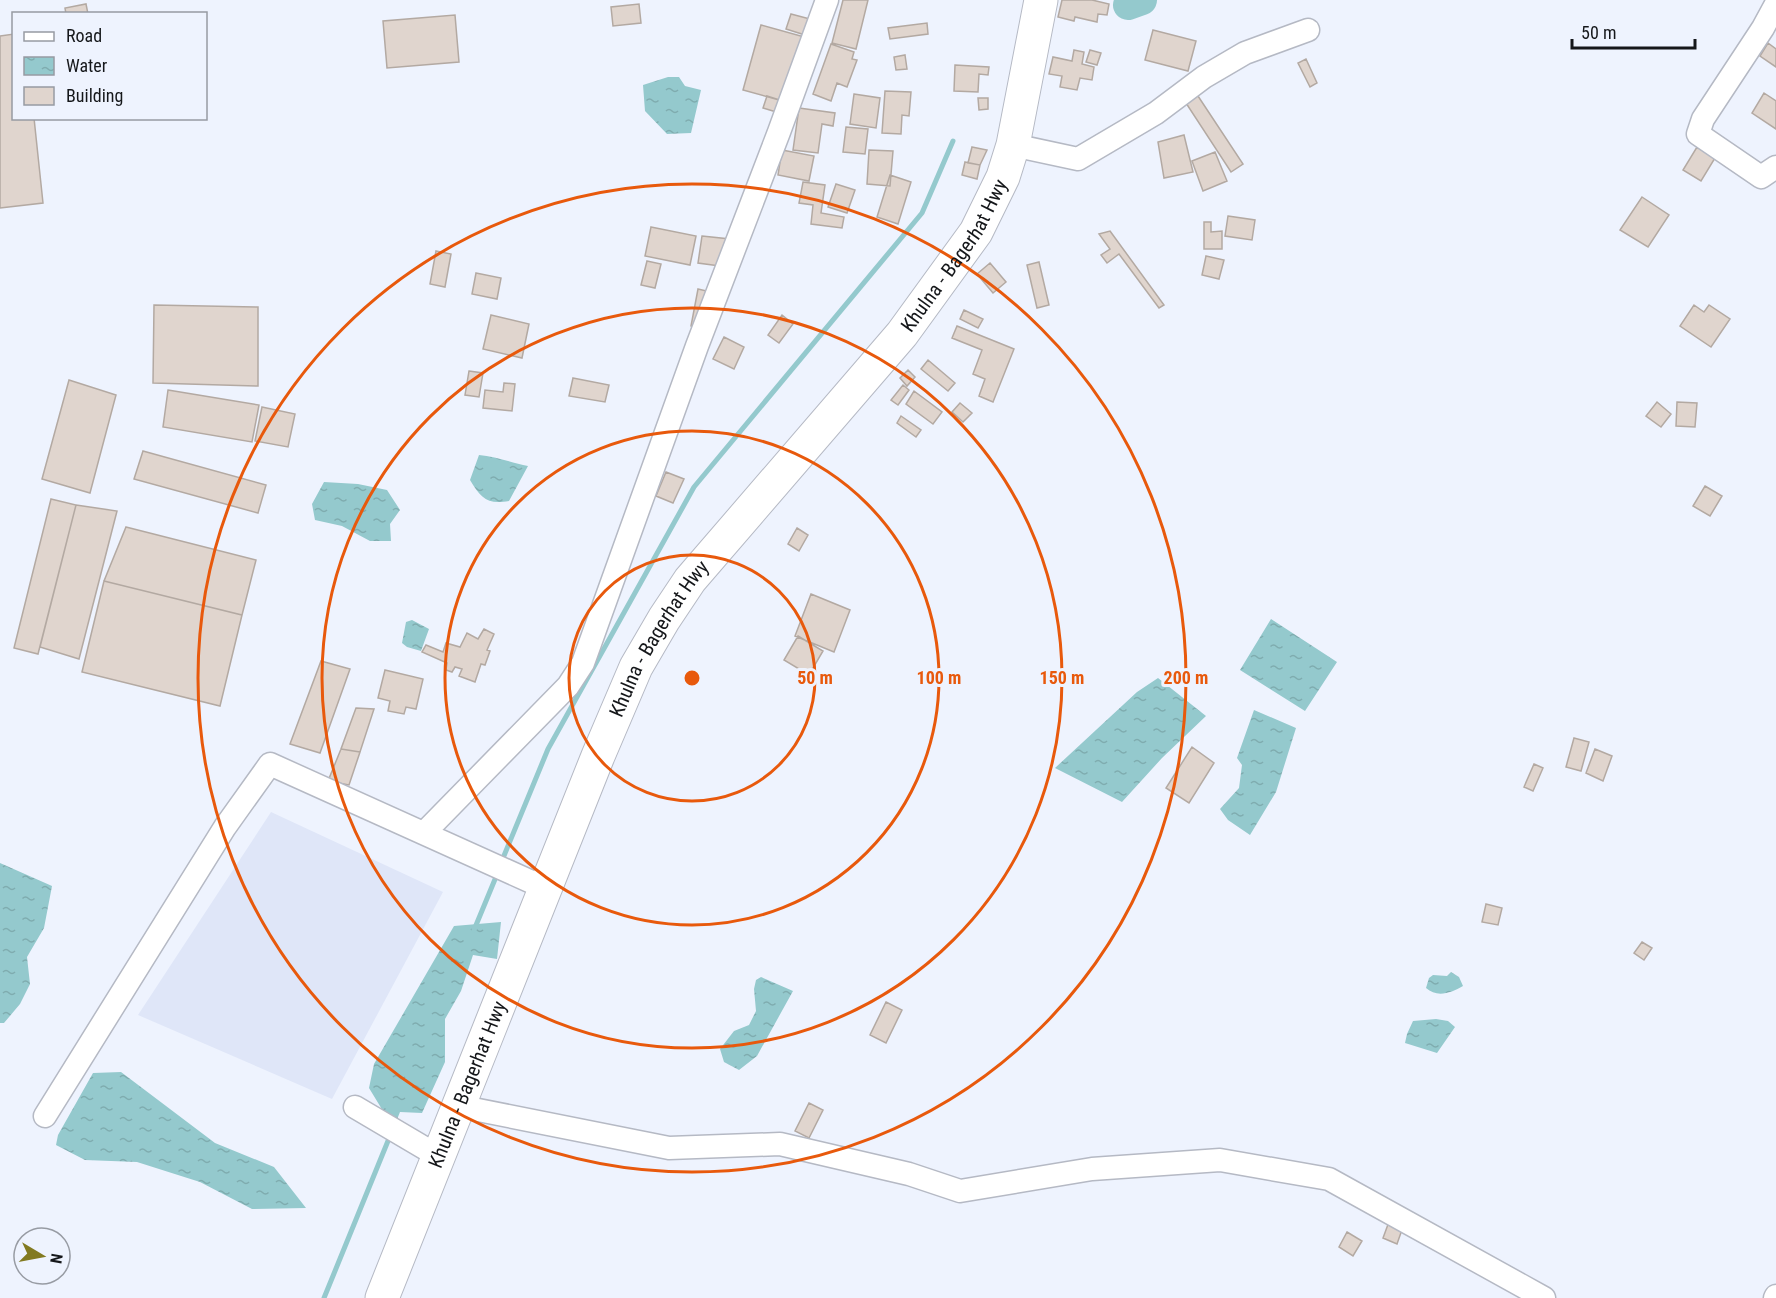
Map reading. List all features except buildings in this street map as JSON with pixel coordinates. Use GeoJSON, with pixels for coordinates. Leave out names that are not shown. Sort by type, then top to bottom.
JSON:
{"type":"FeatureCollection","features":[{"type":"Feature","properties":{"kind":"highway","name":"Khulna - Bagerhat Hwy"},"geometry":{"type":"LineString","coordinates":[[382,1298],[598,756],[636,668],[690,580],[902,334],[976,232],[1003,177],[1013,145],[1041,0]]}},
{"type":"Feature","properties":{"kind":"street"},"geometry":{"type":"LineString","coordinates":[[424,833],[568,686],[583,663],[697,346],[827,0]]}},
{"type":"Feature","properties":{"kind":"street"},"geometry":{"type":"LineString","coordinates":[[1776,4],[1763,28],[1703,119],[1698,134],[1761,177],[1776,167]]}},
{"type":"Feature","properties":{"kind":"street"},"geometry":{"type":"LineString","coordinates":[[1013,145],[1078,159],[1156,113],[1204,77],[1245,53],[1308,30]]}},
{"type":"Feature","properties":{"kind":"street"},"geometry":{"type":"LineString","coordinates":[[45,1116],[225,827],[270,764],[545,888]]}},
{"type":"Feature","properties":{"kind":"street"},"geometry":{"type":"LineString","coordinates":[[458,1106],[669,1148],[780,1144],[909,1174],[960,1191],[1092,1169],[1220,1160],[1329,1179],[1544,1298]]}},
{"type":"Feature","properties":{"kind":"street"},"geometry":{"type":"LineString","coordinates":[[355,1107],[438,1156]]}},
{"type":"Feature","properties":{"kind":"shaded area"},"geometry":{"type":"Polygon","coordinates":[[[271,812],[443,892],[332,1099],[138,1015],[271,812]]]}},
{"type":"Feature","properties":{"kind":"water"},"geometry":{"type":"Polygon","coordinates":[[[668,77],[679,77],[685,86],[701,90],[691,133],[667,134],[645,111],[643,85],[668,77]]]}},
{"type":"Feature","properties":{"kind":"water"},"geometry":{"type":"Polygon","coordinates":[[[479,455],[528,466],[509,501],[495,502],[485,499],[470,480],[479,455]]]}},
{"type":"Feature","properties":{"kind":"water"},"geometry":{"type":"Polygon","coordinates":[[[324,482],[358,484],[387,490],[400,510],[390,524],[391,541],[370,541],[342,526],[315,520],[312,504],[324,482]]]}},
{"type":"Feature","properties":{"kind":"water"},"geometry":{"type":"Polygon","coordinates":[[[1271,619],[1337,662],[1305,711],[1240,670],[1271,619]]]}},
{"type":"Feature","properties":{"kind":"water"},"geometry":{"type":"Polygon","coordinates":[[[412,620],[429,629],[421,651],[402,643],[406,622],[412,620]]]}},
{"type":"Feature","properties":{"kind":"water"},"geometry":{"type":"Polygon","coordinates":[[[1158,678],[1206,716],[1162,758],[1122,802],[1055,768],[1137,692],[1158,678]]]}},
{"type":"Feature","properties":{"kind":"water"},"geometry":{"type":"Polygon","coordinates":[[[1254,710],[1296,728],[1276,792],[1250,835],[1228,820],[1220,809],[1239,788],[1242,765],[1237,758],[1254,710]]]}},
{"type":"Feature","properties":{"kind":"water"},"geometry":{"type":"Polygon","coordinates":[[[0,863],[52,886],[44,928],[27,957],[30,984],[20,1004],[4,1023],[0,1023],[0,863]]]}},
{"type":"Feature","properties":{"kind":"water"},"geometry":{"type":"Polygon","coordinates":[[[501,922],[497,959],[473,955],[461,991],[445,1019],[445,1062],[422,1113],[400,1112],[396,1122],[383,1111],[369,1088],[374,1064],[454,926],[501,922]]]}},
{"type":"Feature","properties":{"kind":"water"},"geometry":{"type":"Polygon","coordinates":[[[1451,972],[1459,977],[1463,986],[1454,991],[1439,994],[1426,988],[1429,978],[1433,975],[1447,976],[1451,972]]]}},
{"type":"Feature","properties":{"kind":"water"},"geometry":{"type":"Polygon","coordinates":[[[761,977],[793,991],[757,1056],[739,1070],[724,1062],[720,1049],[734,1031],[749,1025],[756,1011],[754,989],[756,980],[761,977]]]}},
{"type":"Feature","properties":{"kind":"water"},"geometry":{"type":"Polygon","coordinates":[[[1436,1019],[1448,1021],[1455,1027],[1437,1053],[1405,1043],[1413,1021],[1436,1019]]]}},
{"type":"Feature","properties":{"kind":"water"},"geometry":{"type":"Polygon","coordinates":[[[121,1072],[215,1143],[274,1167],[306,1208],[252,1209],[200,1182],[137,1162],[85,1160],[56,1145],[58,1135],[93,1073],[121,1072]]]}},
{"type":"Feature","properties":{"kind":"waterway"},"geometry":{"type":"LineString","coordinates":[[1128,5],[1142,0]]}},
{"type":"Feature","properties":{"kind":"waterway"},"geometry":{"type":"LineString","coordinates":[[501,863],[548,749],[694,487],[922,213],[953,141]]}},
{"type":"Feature","properties":{"kind":"waterway"},"geometry":{"type":"LineString","coordinates":[[474,930],[498,872]]}},
{"type":"Feature","properties":{"kind":"waterway"},"geometry":{"type":"LineString","coordinates":[[324,1298],[390,1136]]}}]}
